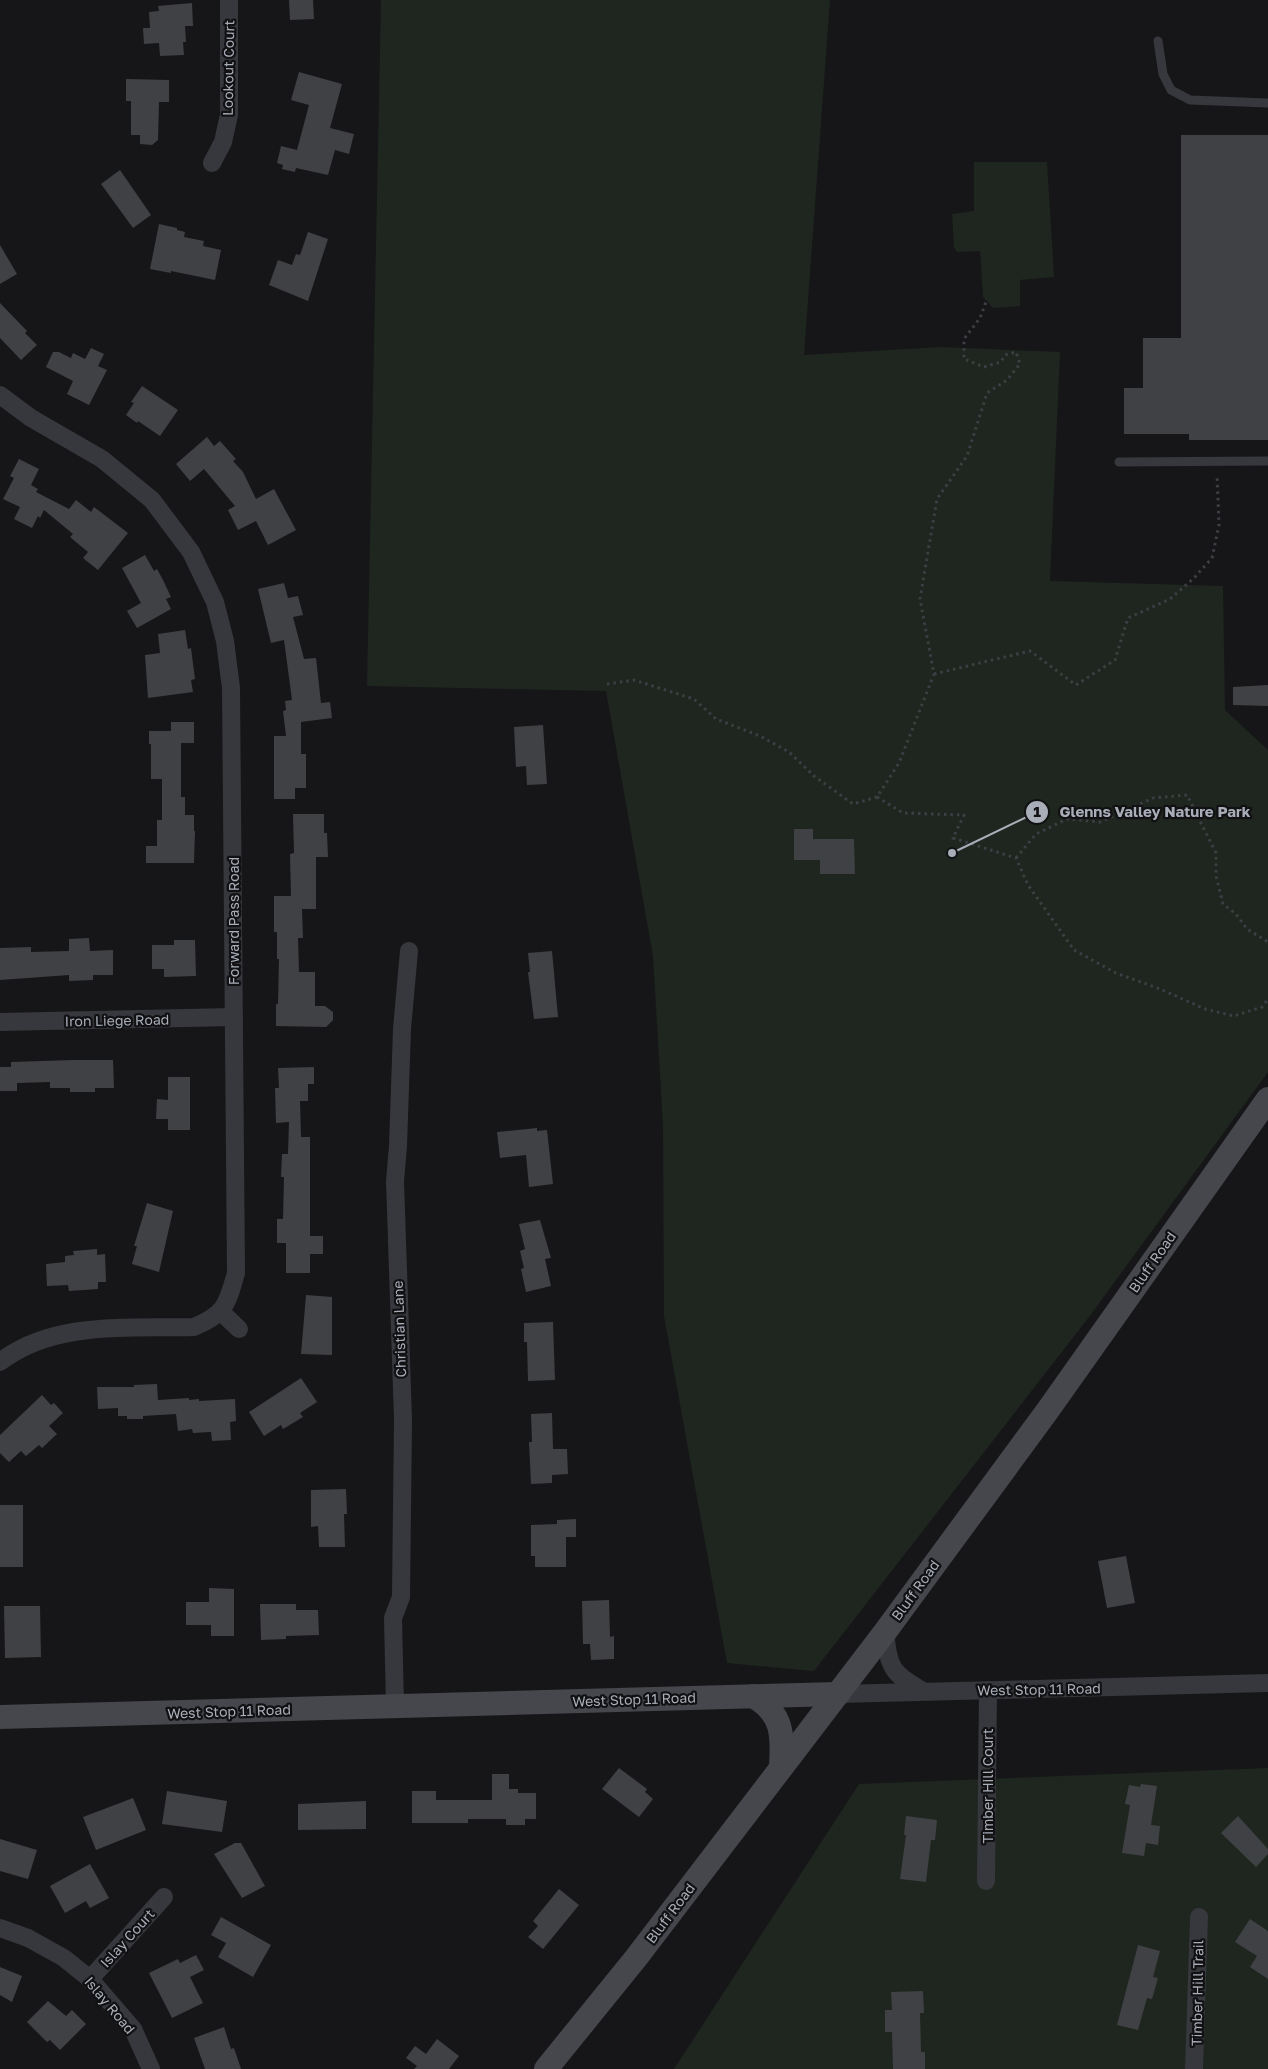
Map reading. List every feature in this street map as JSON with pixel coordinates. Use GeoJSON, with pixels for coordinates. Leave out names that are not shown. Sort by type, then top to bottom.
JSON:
{"type":"FeatureCollection","features":[{"type":"Feature","properties":{"kind":"main road","name":"Bluff Road"},"geometry":{"type":"LineString","coordinates":[[546,2069],[636,1958],[885,1632],[1048,1410],[1268,1099]]}},
{"type":"Feature","properties":{"kind":"main road","name":"West Stop 11 Road"},"geometry":{"type":"LineString","coordinates":[[0,1717],[838,1694]]}},
{"type":"Feature","properties":{"kind":"main road"},"geometry":{"type":"LineString","coordinates":[[753,1696],[770,1709],[780,1726],[782,1737],[781,1766]]}},
{"type":"Feature","properties":{"kind":"street","name":"Lookout Court"},"geometry":{"type":"LineString","coordinates":[[212,163],[223,142],[229,115],[229,0]]}},
{"type":"Feature","properties":{"kind":"street","name":"Forward Pass Road"},"geometry":{"type":"LineString","coordinates":[[0,395],[31,418],[102,459],[152,500],[191,552],[215,602],[226,641],[231,688],[236,1273],[227,1304],[209,1321],[194,1327],[88,1330],[54,1335],[8,1356],[0,1362]]}},
{"type":"Feature","properties":{"kind":"street","name":"Christian Lane"},"geometry":{"type":"LineString","coordinates":[[395,1706],[393,1618],[402,1597],[403,1420],[395,1181],[402,1029],[409,951]]}},
{"type":"Feature","properties":{"kind":"street","name":"Iron Liege Road"},"geometry":{"type":"LineString","coordinates":[[0,1022],[234,1017]]}},
{"type":"Feature","properties":{"kind":"street"},"geometry":{"type":"LineString","coordinates":[[220,1311],[239,1329]]}},
{"type":"Feature","properties":{"kind":"street"},"geometry":{"type":"LineString","coordinates":[[885,1632],[890,1662],[897,1675],[923,1692]]}},
{"type":"Feature","properties":{"kind":"street","name":"West Stop 11 Road"},"geometry":{"type":"LineString","coordinates":[[838,1694],[1268,1683]]}},
{"type":"Feature","properties":{"kind":"street","name":"Timber Hill Court"},"geometry":{"type":"LineString","coordinates":[[986,1881],[988,1690]]}},
{"type":"Feature","properties":{"kind":"street","name":"Islay Court"},"geometry":{"type":"LineString","coordinates":[[90,1979],[164,1897]]}},
{"type":"Feature","properties":{"kind":"street","name":"Timber Hill Trail"},"geometry":{"type":"LineString","coordinates":[[1194,2069],[1199,1917]]}},
{"type":"Feature","properties":{"kind":"street","name":"Islay Road"},"geometry":{"type":"LineString","coordinates":[[0,1928],[28,1938],[57,1954],[90,1979],[133,2029],[151,2069]]}},
{"type":"Feature","properties":{"kind":"lane"},"geometry":{"type":"LineString","coordinates":[[1158,41],[1163,74],[1171,90],[1190,100],[1268,103]]}},
{"type":"Feature","properties":{"kind":"lane"},"geometry":{"type":"LineString","coordinates":[[1119,462],[1268,461]]}},
{"type":"Feature","properties":{"kind":"path"},"geometry":{"type":"LineString","coordinates":[[607,684],[634,680],[694,699],[716,719],[760,736],[789,752],[814,776],[853,804],[876,796],[900,763],[934,674],[920,598],[938,499],[967,456],[987,393],[1007,380],[1020,364],[1016,352],[1005,355],[1001,362],[984,367],[964,359],[964,339],[980,318],[986,302]]}},
{"type":"Feature","properties":{"kind":"path"},"geometry":{"type":"LineString","coordinates":[[934,674],[1030,651],[1076,686],[1115,660],[1128,618],[1170,599],[1194,578],[1212,558],[1219,525],[1217,475]]}},
{"type":"Feature","properties":{"kind":"path"},"geometry":{"type":"LineString","coordinates":[[1016,858],[1036,834],[1067,819],[1100,822],[1153,798],[1187,795],[1216,853],[1216,876],[1224,904],[1236,914],[1247,929],[1268,942]]}},
{"type":"Feature","properties":{"kind":"path"},"geometry":{"type":"LineString","coordinates":[[876,796],[903,813],[964,816],[953,838],[1016,858],[1028,885],[1074,950],[1116,973],[1160,989],[1204,1009],[1234,1016],[1262,1006],[1268,999]]}},
{"type":"Feature","properties":{"kind":"shaded area"},"geometry":{"type":"Polygon","coordinates":[[[381,0],[830,0],[804,355],[941,347],[1060,352],[1050,581],[1223,586],[1225,710],[1268,750],[1268,1072],[1089,1317],[814,1671],[727,1663],[664,1316],[663,1126],[653,956],[606,691],[367,686],[381,0]]]}},
{"type":"Feature","properties":{"kind":"shaded area"},"geometry":{"type":"Polygon","coordinates":[[[974,162],[1047,162],[1054,277],[1020,280],[1020,306],[993,308],[983,297],[980,251],[957,252],[954,247],[952,214],[974,211],[974,162]]]}},
{"type":"Feature","properties":{"kind":"shaded area"},"geometry":{"type":"Polygon","coordinates":[[[1268,1768],[1268,2069],[674,2069],[859,1784],[1268,1768]]]}},
{"type":"Feature","properties":{"kind":"building"},"geometry":{"type":"Polygon","coordinates":[[[289,0],[313,0],[314,19],[290,20],[289,0]]]}},
{"type":"Feature","properties":{"kind":"building"},"geometry":{"type":"Polygon","coordinates":[[[192,3],[193,26],[185,26],[186,42],[183,42],[184,55],[160,56],[159,43],[144,44],[143,28],[150,28],[149,12],[159,11],[158,6],[192,3]]]}},
{"type":"Feature","properties":{"kind":"building"},"geometry":{"type":"Polygon","coordinates":[[[299,72],[342,84],[330,128],[354,134],[349,154],[335,150],[328,175],[296,168],[295,172],[282,169],[283,165],[277,163],[281,146],[297,150],[309,105],[291,100],[299,72]]]}},
{"type":"Feature","properties":{"kind":"building"},"geometry":{"type":"Polygon","coordinates":[[[126,79],[169,80],[169,102],[159,102],[158,140],[152,145],[140,144],[140,135],[131,135],[131,101],[126,101],[126,79]]]}},
{"type":"Feature","properties":{"kind":"building"},"geometry":{"type":"Polygon","coordinates":[[[1181,135],[1268,135],[1268,440],[1189,440],[1189,434],[1124,434],[1124,388],[1143,388],[1143,338],[1181,338],[1181,135]]]}},
{"type":"Feature","properties":{"kind":"building"},"geometry":{"type":"Polygon","coordinates":[[[120,170],[151,215],[133,228],[101,184],[120,170]]]}},
{"type":"Feature","properties":{"kind":"building"},"geometry":{"type":"Polygon","coordinates":[[[159,224],[185,232],[184,237],[204,241],[203,246],[221,250],[215,280],[171,271],[171,273],[150,269],[159,224]]]}},
{"type":"Feature","properties":{"kind":"building"},"geometry":{"type":"Polygon","coordinates":[[[308,232],[328,239],[308,301],[269,285],[278,260],[292,265],[296,254],[300,255],[308,232]]]}},
{"type":"Feature","properties":{"kind":"building"},"geometry":{"type":"Polygon","coordinates":[[[0,245],[17,274],[0,284],[0,245]]]}},
{"type":"Feature","properties":{"kind":"building"},"geometry":{"type":"Polygon","coordinates":[[[0,303],[27,331],[25,333],[37,345],[21,360],[0,338],[0,303]]]}},
{"type":"Feature","properties":{"kind":"building"},"geometry":{"type":"Polygon","coordinates":[[[91,348],[104,354],[98,366],[107,370],[89,405],[67,394],[73,381],[46,367],[53,352],[59,352],[71,358],[73,353],[85,359],[91,348]]]}},
{"type":"Feature","properties":{"kind":"building"},"geometry":{"type":"Polygon","coordinates":[[[142,386],[178,410],[160,436],[126,415],[134,403],[131,402],[142,386]]]}},
{"type":"Feature","properties":{"kind":"building"},"geometry":{"type":"Polygon","coordinates":[[[207,437],[214,446],[220,441],[236,459],[233,461],[243,472],[256,499],[274,489],[296,530],[268,545],[256,521],[238,530],[228,510],[235,506],[204,469],[190,481],[176,464],[207,437]]]}},
{"type":"Feature","properties":{"kind":"building"},"geometry":{"type":"Polygon","coordinates":[[[19,459],[39,469],[31,485],[38,489],[36,492],[69,509],[76,500],[91,512],[94,507],[128,533],[98,570],[83,558],[88,552],[70,537],[73,534],[44,510],[40,518],[38,516],[32,528],[14,519],[20,507],[3,499],[14,478],[10,476],[19,459]]]}},
{"type":"Feature","properties":{"kind":"building"},"geometry":{"type":"Polygon","coordinates":[[[145,555],[154,571],[157,569],[163,580],[171,597],[166,599],[171,609],[137,628],[127,611],[141,603],[122,568],[145,555]]]}},
{"type":"Feature","properties":{"kind":"building"},"geometry":{"type":"Polygon","coordinates":[[[284,583],[288,598],[298,596],[303,615],[293,617],[304,659],[316,658],[321,703],[330,702],[332,718],[301,722],[301,754],[306,754],[306,788],[295,788],[295,799],[274,799],[274,736],[286,736],[283,711],[286,710],[285,701],[292,700],[284,640],[271,643],[258,589],[284,583]]]}},
{"type":"Feature","properties":{"kind":"building"},"geometry":{"type":"Polygon","coordinates":[[[185,630],[188,649],[191,648],[195,679],[191,680],[193,692],[148,698],[145,655],[160,653],[158,634],[185,630]]]}},
{"type":"Feature","properties":{"kind":"building"},"geometry":{"type":"Polygon","coordinates":[[[1268,685],[1268,706],[1233,705],[1233,687],[1268,685]]]}},
{"type":"Feature","properties":{"kind":"building"},"geometry":{"type":"Polygon","coordinates":[[[171,722],[194,722],[194,743],[181,743],[181,797],[185,797],[185,815],[194,815],[194,863],[146,863],[146,846],[157,846],[157,820],[162,820],[162,779],[151,779],[149,731],[171,731],[171,722]]]}},
{"type":"Feature","properties":{"kind":"building"},"geometry":{"type":"Polygon","coordinates":[[[543,725],[547,784],[527,785],[526,766],[516,767],[514,727],[543,725]]]}},
{"type":"Feature","properties":{"kind":"building"},"geometry":{"type":"Polygon","coordinates":[[[293,814],[324,814],[324,833],[327,833],[328,857],[316,857],[316,909],[302,909],[303,938],[298,938],[299,972],[315,972],[315,1006],[325,1006],[333,1012],[333,1020],[326,1027],[276,1026],[279,959],[277,959],[277,932],[274,932],[274,896],[291,896],[290,854],[294,853],[293,814]]]}},
{"type":"Feature","properties":{"kind":"building"},"geometry":{"type":"Polygon","coordinates":[[[794,829],[813,829],[813,839],[854,839],[855,874],[820,874],[820,860],[794,860],[794,829]]]}},
{"type":"Feature","properties":{"kind":"building"},"geometry":{"type":"Polygon","coordinates":[[[89,938],[90,951],[113,950],[113,975],[93,975],[93,980],[69,981],[69,975],[0,980],[0,948],[31,947],[31,952],[69,951],[69,939],[89,938]]]}},
{"type":"Feature","properties":{"kind":"building"},"geometry":{"type":"Polygon","coordinates":[[[174,940],[195,940],[196,976],[164,977],[164,969],[152,969],[152,945],[174,945],[174,940]]]}},
{"type":"Feature","properties":{"kind":"building"},"geometry":{"type":"Polygon","coordinates":[[[552,951],[558,1017],[534,1019],[528,972],[530,972],[528,953],[552,951]]]}},
{"type":"Feature","properties":{"kind":"building"},"geometry":{"type":"Polygon","coordinates":[[[113,1060],[114,1088],[95,1088],[95,1092],[70,1092],[70,1088],[50,1088],[50,1082],[17,1083],[17,1091],[0,1091],[0,1067],[11,1067],[11,1062],[113,1060]]]}},
{"type":"Feature","properties":{"kind":"building"},"geometry":{"type":"Polygon","coordinates":[[[314,1067],[314,1084],[308,1084],[308,1101],[300,1101],[301,1137],[310,1137],[310,1236],[323,1236],[323,1254],[310,1254],[310,1273],[286,1273],[286,1243],[277,1243],[277,1219],[283,1219],[284,1177],[281,1177],[282,1154],[288,1154],[289,1122],[276,1123],[275,1088],[279,1088],[278,1068],[314,1067]]]}},
{"type":"Feature","properties":{"kind":"building"},"geometry":{"type":"Polygon","coordinates":[[[168,1077],[190,1077],[190,1130],[168,1130],[168,1119],[156,1119],[157,1099],[168,1100],[168,1077]]]}},
{"type":"Feature","properties":{"kind":"building"},"geometry":{"type":"Polygon","coordinates":[[[537,1128],[537,1131],[547,1130],[553,1184],[529,1187],[526,1155],[500,1158],[497,1132],[537,1128]]]}},
{"type":"Feature","properties":{"kind":"building"},"geometry":{"type":"Polygon","coordinates":[[[147,1203],[173,1211],[159,1272],[132,1264],[137,1246],[134,1246],[147,1203]]]}},
{"type":"Feature","properties":{"kind":"building"},"geometry":{"type":"Polygon","coordinates":[[[540,1220],[551,1258],[545,1259],[551,1286],[526,1292],[521,1269],[524,1268],[520,1251],[525,1249],[519,1224],[540,1220]]]}},
{"type":"Feature","properties":{"kind":"building"},"geometry":{"type":"Polygon","coordinates":[[[97,1249],[97,1255],[105,1254],[106,1282],[98,1282],[98,1289],[69,1291],[68,1285],[47,1286],[46,1264],[65,1262],[65,1256],[74,1255],[73,1251],[97,1249]]]}},
{"type":"Feature","properties":{"kind":"building"},"geometry":{"type":"Polygon","coordinates":[[[306,1295],[332,1297],[332,1355],[301,1354],[306,1295]]]}},
{"type":"Feature","properties":{"kind":"building"},"geometry":{"type":"Polygon","coordinates":[[[553,1322],[555,1380],[528,1381],[527,1342],[524,1342],[524,1323],[553,1322]]]}},
{"type":"Feature","properties":{"kind":"building"},"geometry":{"type":"Polygon","coordinates":[[[301,1378],[317,1402],[300,1413],[303,1417],[283,1429],[281,1425],[264,1436],[249,1412],[301,1378]]]}},
{"type":"Feature","properties":{"kind":"building"},"geometry":{"type":"Polygon","coordinates":[[[157,1384],[158,1400],[189,1398],[189,1400],[199,1399],[199,1401],[235,1399],[236,1421],[230,1422],[231,1440],[212,1441],[211,1432],[193,1433],[192,1429],[178,1431],[176,1414],[143,1416],[143,1419],[127,1419],[127,1416],[118,1416],[118,1408],[98,1409],[97,1387],[134,1387],[134,1385],[157,1384]]]}},
{"type":"Feature","properties":{"kind":"building"},"geometry":{"type":"Polygon","coordinates":[[[42,1395],[51,1405],[54,1403],[63,1413],[49,1426],[57,1434],[42,1448],[39,1445],[26,1456],[21,1451],[9,1462],[0,1453],[0,1435],[42,1395]]]}},
{"type":"Feature","properties":{"kind":"building"},"geometry":{"type":"Polygon","coordinates":[[[552,1413],[553,1449],[567,1449],[568,1474],[552,1475],[552,1483],[531,1484],[529,1442],[532,1442],[531,1414],[552,1413]]]}},
{"type":"Feature","properties":{"kind":"building"},"geometry":{"type":"Polygon","coordinates":[[[346,1489],[347,1514],[344,1514],[345,1547],[319,1547],[318,1526],[311,1527],[311,1490],[346,1489]]]}},
{"type":"Feature","properties":{"kind":"building"},"geometry":{"type":"Polygon","coordinates":[[[0,1505],[23,1505],[23,1567],[0,1567],[0,1505]]]}},
{"type":"Feature","properties":{"kind":"building"},"geometry":{"type":"Polygon","coordinates":[[[576,1519],[576,1537],[566,1537],[566,1567],[535,1567],[535,1556],[531,1556],[531,1525],[557,1524],[557,1520],[576,1519]]]}},
{"type":"Feature","properties":{"kind":"building"},"geometry":{"type":"Polygon","coordinates":[[[1126,1556],[1135,1603],[1107,1608],[1098,1561],[1126,1556]]]}},
{"type":"Feature","properties":{"kind":"building"},"geometry":{"type":"Polygon","coordinates":[[[209,1588],[234,1589],[234,1636],[211,1636],[211,1625],[186,1625],[186,1602],[209,1602],[209,1588]]]}},
{"type":"Feature","properties":{"kind":"building"},"geometry":{"type":"Polygon","coordinates":[[[609,1600],[610,1637],[614,1636],[614,1659],[591,1660],[590,1644],[583,1644],[582,1601],[609,1600]]]}},
{"type":"Feature","properties":{"kind":"building"},"geometry":{"type":"Polygon","coordinates":[[[260,1604],[296,1604],[296,1610],[318,1610],[319,1635],[286,1636],[286,1639],[261,1640],[260,1604]]]}},
{"type":"Feature","properties":{"kind":"building"},"geometry":{"type":"Polygon","coordinates":[[[4,1606],[40,1606],[41,1657],[5,1658],[4,1606]]]}},
{"type":"Feature","properties":{"kind":"building"},"geometry":{"type":"Polygon","coordinates":[[[619,1768],[647,1789],[645,1792],[653,1799],[639,1817],[602,1789],[619,1768]]]}},
{"type":"Feature","properties":{"kind":"building"},"geometry":{"type":"Polygon","coordinates":[[[492,1774],[509,1774],[509,1789],[518,1789],[518,1793],[536,1793],[536,1819],[525,1819],[525,1825],[506,1825],[506,1819],[468,1819],[468,1823],[412,1823],[412,1791],[436,1791],[436,1800],[492,1800],[492,1774]]]}},
{"type":"Feature","properties":{"kind":"building"},"geometry":{"type":"Polygon","coordinates":[[[1141,1784],[1157,1786],[1151,1825],[1160,1826],[1158,1845],[1146,1843],[1144,1856],[1122,1853],[1130,1805],[1125,1804],[1129,1785],[1140,1787],[1141,1784]]]}},
{"type":"Feature","properties":{"kind":"building"},"geometry":{"type":"Polygon","coordinates":[[[167,1791],[227,1801],[222,1832],[162,1824],[167,1791]]]}},
{"type":"Feature","properties":{"kind":"building"},"geometry":{"type":"Polygon","coordinates":[[[133,1798],[146,1830],[96,1850],[83,1817],[133,1798]]]}},
{"type":"Feature","properties":{"kind":"building"},"geometry":{"type":"Polygon","coordinates":[[[366,1801],[366,1829],[298,1830],[298,1804],[366,1801]]]}},
{"type":"Feature","properties":{"kind":"building"},"geometry":{"type":"Polygon","coordinates":[[[906,1816],[937,1820],[935,1840],[931,1840],[926,1882],[900,1879],[906,1835],[904,1835],[906,1816]]]}},
{"type":"Feature","properties":{"kind":"building"},"geometry":{"type":"Polygon","coordinates":[[[1238,1816],[1268,1849],[1268,1854],[1256,1867],[1221,1833],[1238,1816]]]}},
{"type":"Feature","properties":{"kind":"building"},"geometry":{"type":"Polygon","coordinates":[[[0,1839],[37,1850],[28,1879],[0,1871],[0,1839]]]}},
{"type":"Feature","properties":{"kind":"building"},"geometry":{"type":"Polygon","coordinates":[[[235,1843],[241,1843],[265,1886],[242,1898],[214,1854],[235,1843]]]}},
{"type":"Feature","properties":{"kind":"building"},"geometry":{"type":"Polygon","coordinates":[[[90,1864],[109,1898],[90,1908],[86,1901],[65,1913],[50,1886],[90,1864]]]}},
{"type":"Feature","properties":{"kind":"building"},"geometry":{"type":"Polygon","coordinates":[[[559,1889],[579,1905],[543,1949],[528,1937],[538,1926],[533,1921],[559,1889]]]}},
{"type":"Feature","properties":{"kind":"building"},"geometry":{"type":"Polygon","coordinates":[[[221,1917],[271,1945],[253,1977],[218,1957],[226,1943],[211,1935],[221,1917]]]}},
{"type":"Feature","properties":{"kind":"building"},"geometry":{"type":"Polygon","coordinates":[[[1250,1919],[1268,1931],[1268,1979],[1250,1967],[1257,1956],[1235,1942],[1250,1919]]]}},
{"type":"Feature","properties":{"kind":"building"},"geometry":{"type":"Polygon","coordinates":[[[1138,1945],[1160,1951],[1153,1977],[1158,1978],[1152,1999],[1147,1998],[1138,2030],[1117,2025],[1138,1945]]]}},
{"type":"Feature","properties":{"kind":"building"},"geometry":{"type":"Polygon","coordinates":[[[196,1955],[204,1970],[190,1977],[203,2003],[172,2018],[149,1973],[178,1959],[180,1963],[196,1955]]]}},
{"type":"Feature","properties":{"kind":"building"},"geometry":{"type":"Polygon","coordinates":[[[0,1967],[22,1976],[12,2002],[0,1995],[0,1967]]]}},
{"type":"Feature","properties":{"kind":"building"},"geometry":{"type":"Polygon","coordinates":[[[923,1991],[924,2013],[920,2013],[921,2052],[925,2052],[925,2069],[893,2069],[892,2032],[885,2032],[885,2010],[892,2010],[891,1992],[923,1991]]]}},
{"type":"Feature","properties":{"kind":"building"},"geometry":{"type":"Polygon","coordinates":[[[48,2001],[66,2016],[72,2010],[86,2024],[60,2050],[50,2040],[47,2042],[27,2022],[48,2001]]]}},
{"type":"Feature","properties":{"kind":"building"},"geometry":{"type":"Polygon","coordinates":[[[224,2027],[231,2049],[234,2048],[241,2069],[205,2069],[194,2038],[224,2027]]]}},
{"type":"Feature","properties":{"kind":"building"},"geometry":{"type":"Polygon","coordinates":[[[437,2039],[459,2056],[449,2069],[414,2069],[417,2066],[406,2058],[415,2046],[426,2054],[437,2039]]]}},
{"type":"Feature","properties":{"kind":"place","name":"Glenns Valley Nature Park"},"geometry":{"type":"Point","coordinates":[952,853]}}]}
